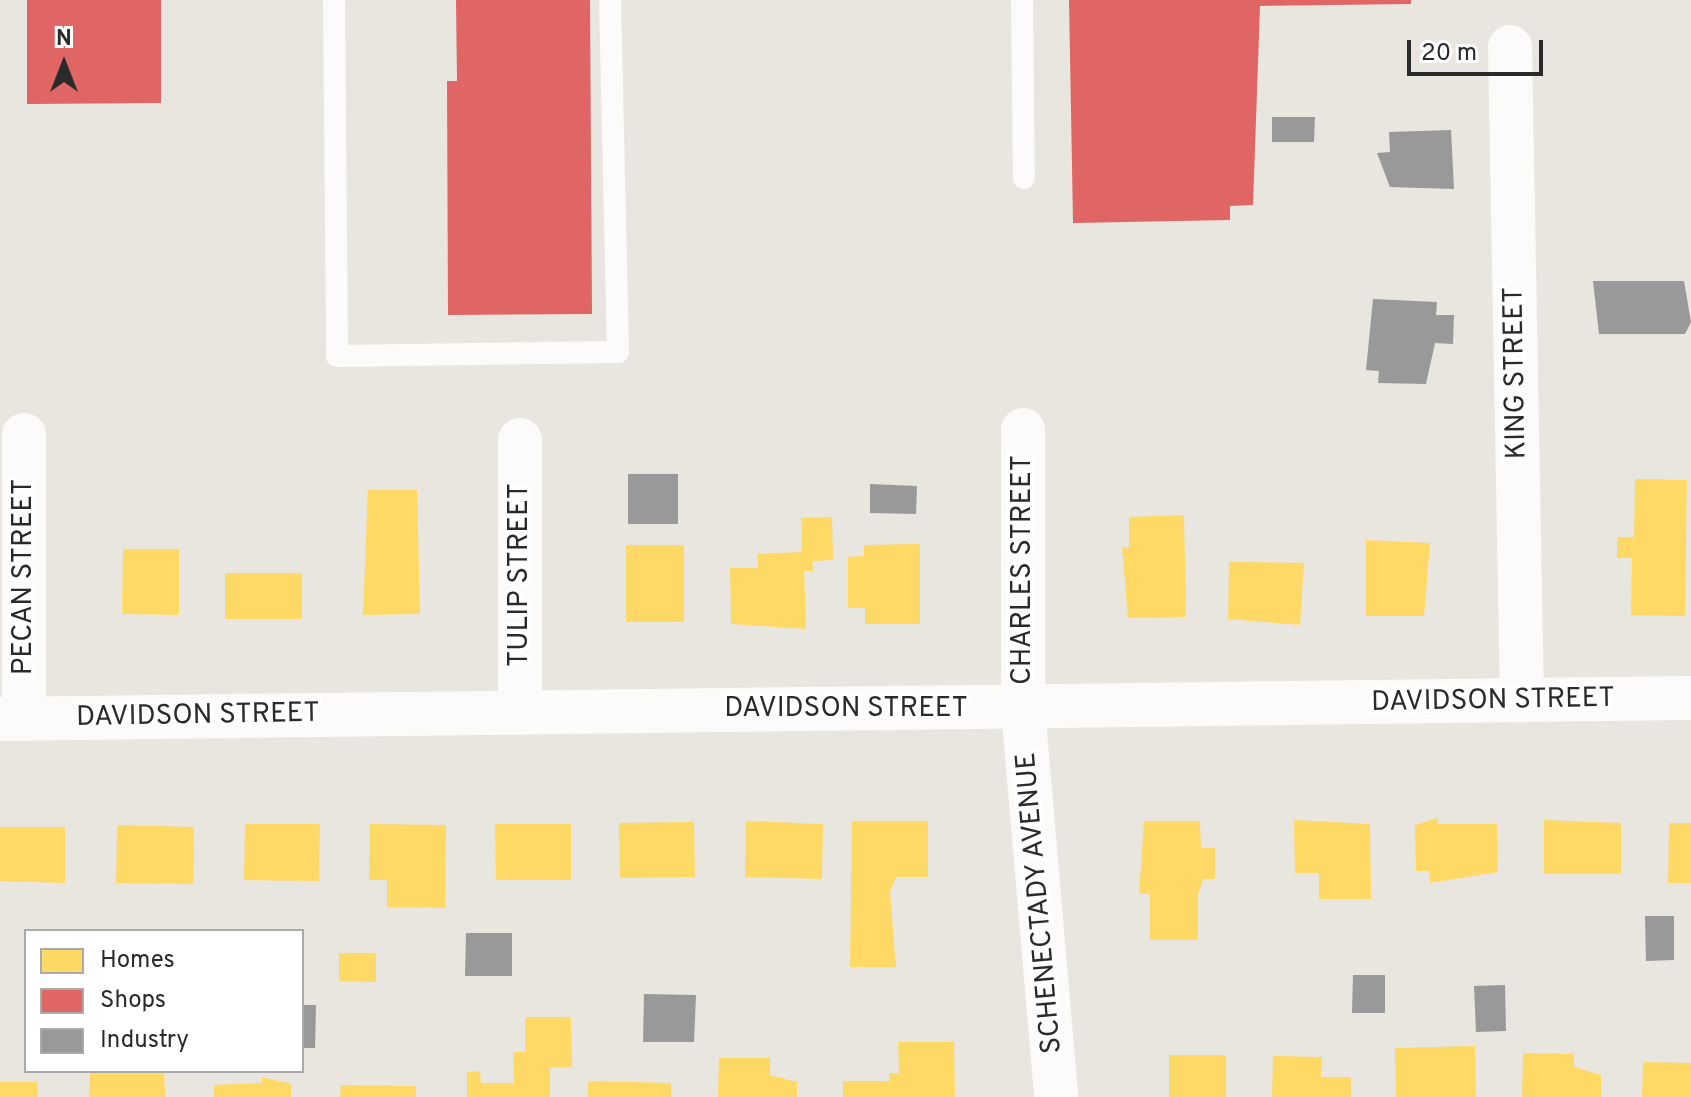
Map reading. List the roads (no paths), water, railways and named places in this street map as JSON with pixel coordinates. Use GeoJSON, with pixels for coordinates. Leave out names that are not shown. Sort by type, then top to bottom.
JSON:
{"type":"FeatureCollection","features":[{"type":"Feature","properties":{"kind":"street","name":"KING STREET"},"geometry":{"type":"LineString","coordinates":[[1510,47],[1522,699]]}},
{"type":"Feature","properties":{"kind":"street","name":"CHARLES STREET"},"geometry":{"type":"LineString","coordinates":[[1023,430],[1023,709]]}},
{"type":"Feature","properties":{"kind":"street","name":"PECAN STREET"},"geometry":{"type":"LineString","coordinates":[[12,719],[24,435]]}},
{"type":"Feature","properties":{"kind":"street","name":"TULIP STREET"},"geometry":{"type":"LineString","coordinates":[[520,440],[520,709]]}},
{"type":"Feature","properties":{"kind":"street","name":"DAVIDSON STREET"},"geometry":{"type":"LineString","coordinates":[[12,719],[520,709],[1023,709],[1691,698]]}},
{"type":"Feature","properties":{"kind":"street","name":"SCHENECTADY AVENUE"},"geometry":{"type":"LineString","coordinates":[[1023,709],[1056,1097]]}},
{"type":"Feature","properties":{"kind":"lane"},"geometry":{"type":"LineString","coordinates":[[334,0],[337,356],[618,352],[610,0]]}},
{"type":"Feature","properties":{"kind":"lane"},"geometry":{"type":"LineString","coordinates":[[1022,0],[1024,178]]}}]}
